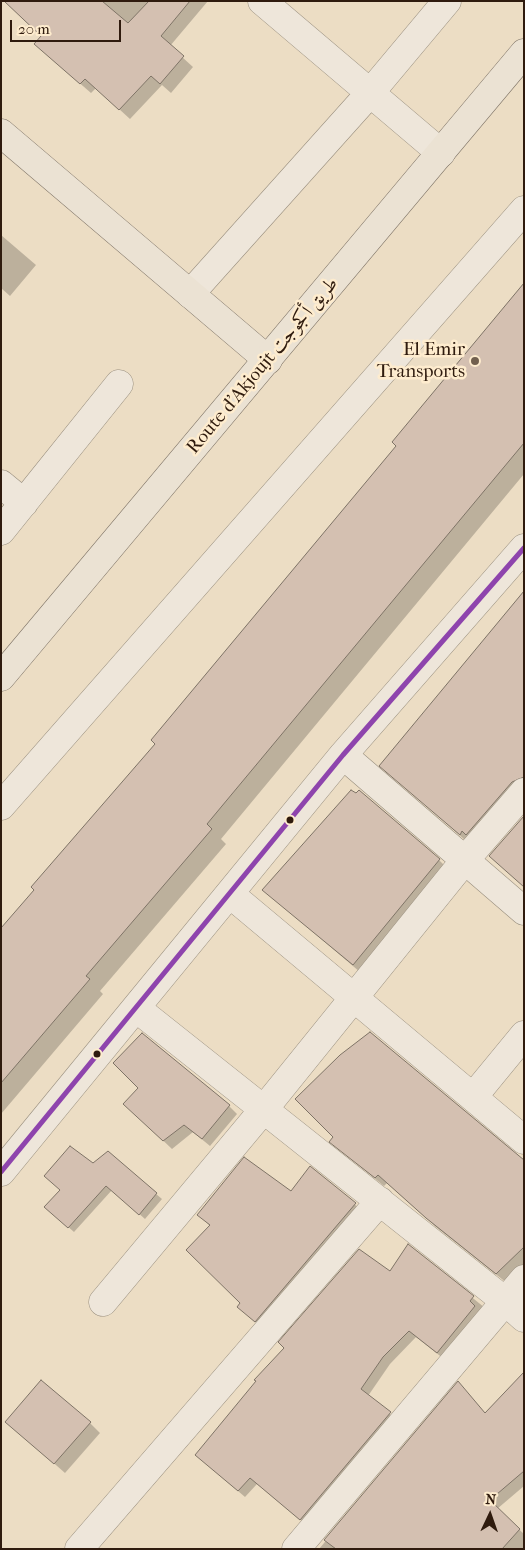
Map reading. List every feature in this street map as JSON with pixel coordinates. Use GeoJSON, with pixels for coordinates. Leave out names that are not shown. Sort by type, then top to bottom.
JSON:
{"type":"FeatureCollection","features":[{"type":"Feature","properties":{"kind":"main road","name":"Route d'Akjoujt طريق أكجوجت"},"geometry":{"type":"LineString","coordinates":[[1,678],[524,53]]}},
{"type":"Feature","properties":{"kind":"main road"},"geometry":{"type":"LineString","coordinates":[[1,133],[268,360]]}},
{"type":"Feature","properties":{"kind":"street"},"geometry":{"type":"LineString","coordinates":[[262,1],[441,153]]}},
{"type":"Feature","properties":{"kind":"street"},"geometry":{"type":"LineString","coordinates":[[190,294],[370,93],[447,1]]}},
{"type":"Feature","properties":{"kind":"street"},"geometry":{"type":"LineString","coordinates":[[1,806],[524,210]]}},
{"type":"Feature","properties":{"kind":"street"},"geometry":{"type":"LineString","coordinates":[[1,531],[119,384]]}},
{"type":"Feature","properties":{"kind":"street"},"geometry":{"type":"LineString","coordinates":[[1,484],[24,503]]}},
{"type":"Feature","properties":{"kind":"street"},"geometry":{"type":"LineString","coordinates":[[1,1172],[343,755],[524,548]]}},
{"type":"Feature","properties":{"kind":"street"},"geometry":{"type":"LineString","coordinates":[[343,755],[524,911]]}},
{"type":"Feature","properties":{"kind":"street"},"geometry":{"type":"LineString","coordinates":[[103,1302],[264,1110],[464,860],[524,792]]}},
{"type":"Feature","properties":{"kind":"street"},"geometry":{"type":"LineString","coordinates":[[230,894],[524,1140]]}},
{"type":"Feature","properties":{"kind":"street"},"geometry":{"type":"LineString","coordinates":[[136,1008],[380,1201],[514,1310]]}},
{"type":"Feature","properties":{"kind":"street"},"geometry":{"type":"LineString","coordinates":[[473,1097],[524,1034]]}},
{"type":"Feature","properties":{"kind":"street"},"geometry":{"type":"LineString","coordinates":[[79,1549],[380,1201]]}},
{"type":"Feature","properties":{"kind":"street"},"geometry":{"type":"LineString","coordinates":[[296,1549],[514,1310],[524,1280]]}},
{"type":"Feature","properties":{"kind":"building"},"geometry":{"type":"Polygon","coordinates":[[[4,1],[102,1],[128,23],[149,1],[190,1],[161,36],[184,56],[160,84],[151,76],[119,110],[85,79],[80,84],[34,44],[41,36],[4,1]]]}},
{"type":"Feature","properties":{"kind":"building"},"geometry":{"type":"Polygon","coordinates":[[[524,283],[524,443],[207,824],[212,829],[86,976],[90,979],[1,1083],[1,928],[34,890],[31,887],[155,744],[151,740],[396,446],[392,442],[524,283]]]}},
{"type":"Feature","properties":{"kind":"building"},"geometry":{"type":"Polygon","coordinates":[[[524,591],[524,777],[512,782],[466,835],[462,831],[460,835],[379,766],[524,591]]]}},
{"type":"Feature","properties":{"kind":"building"},"geometry":{"type":"Polygon","coordinates":[[[351,790],[356,793],[359,790],[440,859],[353,965],[262,890],[351,790]]]}},
{"type":"Feature","properties":{"kind":"building"},"geometry":{"type":"Polygon","coordinates":[[[524,816],[524,887],[489,856],[524,816]]]}},
{"type":"Feature","properties":{"kind":"building"},"geometry":{"type":"Polygon","coordinates":[[[370,1032],[524,1160],[524,1247],[496,1274],[426,1218],[378,1175],[375,1178],[329,1142],[333,1137],[295,1099],[340,1055],[370,1032]]]}},
{"type":"Feature","properties":{"kind":"building"},"geometry":{"type":"Polygon","coordinates":[[[142,1033],[230,1105],[202,1139],[184,1125],[163,1141],[123,1104],[138,1088],[113,1063],[142,1033]]]}},
{"type":"Feature","properties":{"kind":"building"},"geometry":{"type":"Polygon","coordinates":[[[70,1146],[93,1163],[108,1151],[157,1193],[139,1215],[106,1186],[68,1228],[44,1207],[60,1190],[44,1176],[70,1146]]]}},
{"type":"Feature","properties":{"kind":"building"},"geometry":{"type":"Polygon","coordinates":[[[244,1157],[291,1191],[310,1166],[356,1203],[255,1322],[237,1307],[240,1303],[186,1250],[210,1225],[197,1215],[244,1157]]]}},
{"type":"Feature","properties":{"kind":"building"},"geometry":{"type":"Polygon","coordinates":[[[408,1244],[474,1296],[470,1301],[475,1306],[437,1353],[409,1331],[383,1357],[361,1389],[391,1412],[300,1520],[250,1478],[238,1491],[195,1455],[256,1381],[254,1380],[284,1348],[278,1342],[359,1249],[390,1271],[408,1244]]]}},
{"type":"Feature","properties":{"kind":"building"},"geometry":{"type":"Polygon","coordinates":[[[524,1372],[524,1471],[490,1500],[520,1529],[502,1549],[336,1549],[324,1540],[458,1381],[485,1413],[524,1372]]]}},
{"type":"Feature","properties":{"kind":"building"},"geometry":{"type":"Polygon","coordinates":[[[41,1380],[91,1422],[54,1464],[5,1422],[41,1380]]]}},
{"type":"Feature","properties":{"kind":"transit line"},"geometry":{"type":"LineString","coordinates":[[1,1172],[343,755],[524,548]]}},
{"type":"Feature","properties":{"kind":"place","name":"El Emir Transports"},"geometry":{"type":"Point","coordinates":[475,361]}}]}
